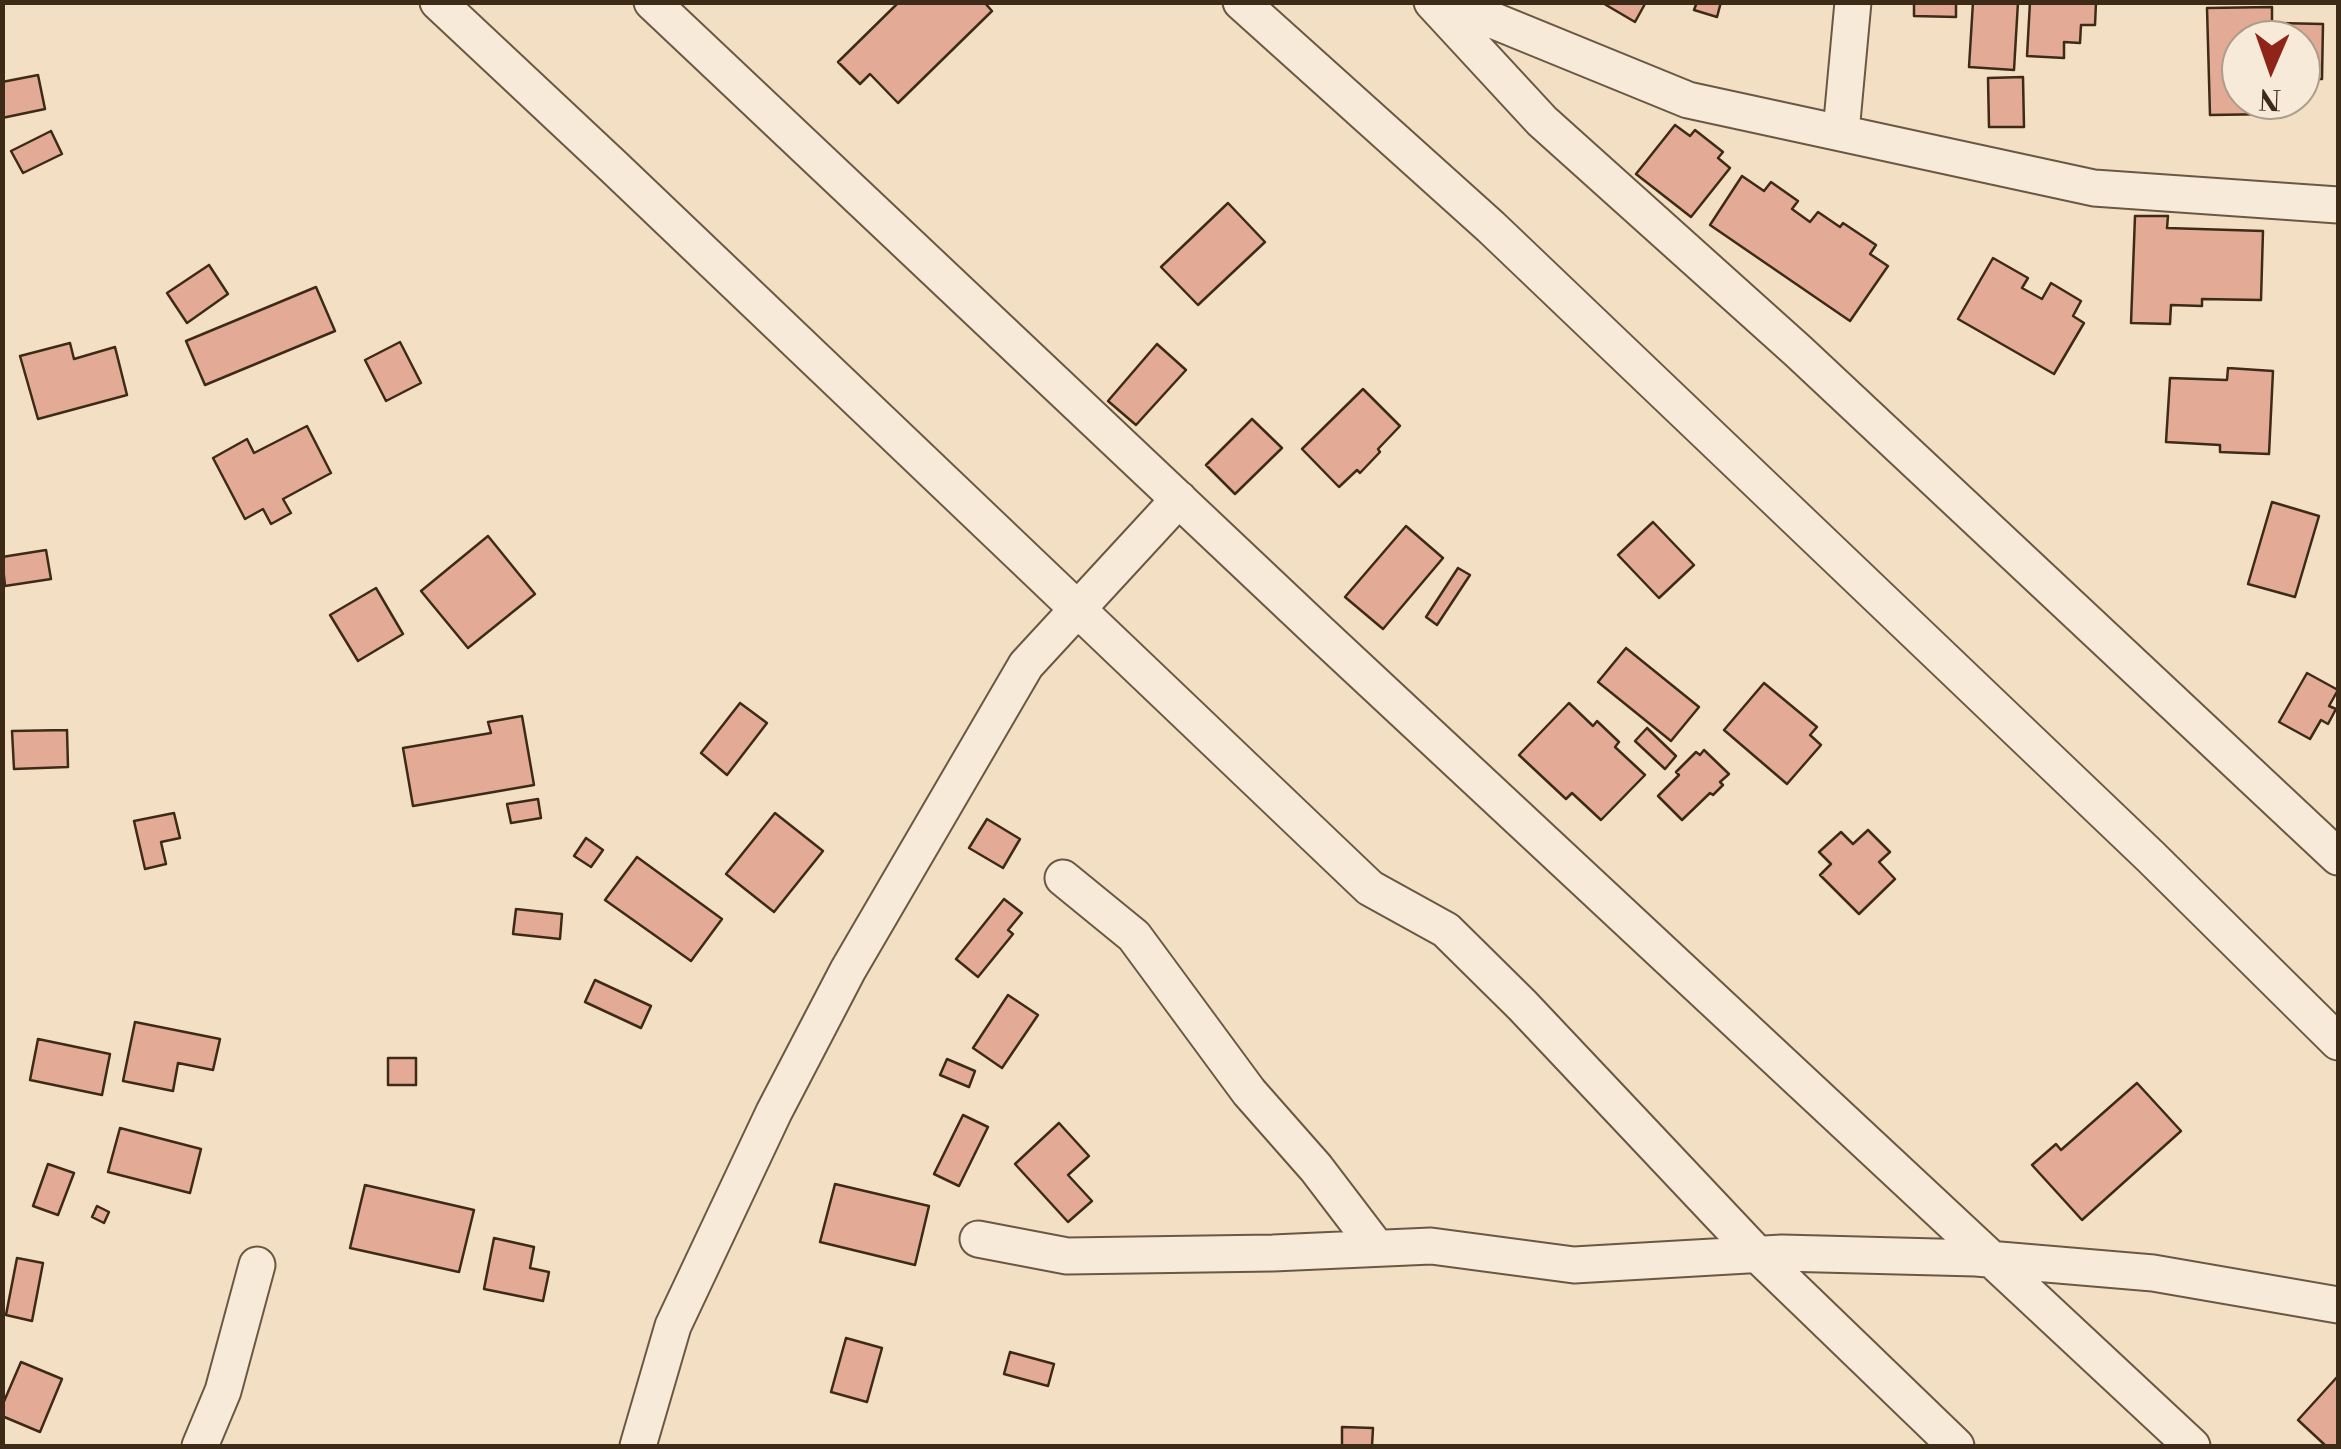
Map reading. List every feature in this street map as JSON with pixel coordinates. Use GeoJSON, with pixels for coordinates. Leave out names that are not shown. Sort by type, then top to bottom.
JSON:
{"type":"FeatureCollection","features":[{"type":"Feature","properties":{"kind":"street"},"geometry":{"type":"LineString","coordinates":[[438,2],[1370,888],[1446,930],[1757,1254],[1956,1446]]}},
{"type":"Feature","properties":{"kind":"street"},"geometry":{"type":"LineString","coordinates":[[652,2],[2192,1446]]}},
{"type":"Feature","properties":{"kind":"street"},"geometry":{"type":"LineString","coordinates":[[1241,2],[1491,227],[2338,1042]]}},
{"type":"Feature","properties":{"kind":"street"},"geometry":{"type":"LineString","coordinates":[[1432,2],[1542,121],[1798,351],[2338,857]]}},
{"type":"Feature","properties":{"kind":"street"},"geometry":{"type":"LineString","coordinates":[[1448,2],[1688,100],[2094,188],[2338,205]]}},
{"type":"Feature","properties":{"kind":"street"},"geometry":{"type":"LineString","coordinates":[[1841,132],[1853,2]]}},
{"type":"Feature","properties":{"kind":"street"},"geometry":{"type":"LineString","coordinates":[[638,1446],[673,1326],[774,1112],[848,970],[1026,665],[1179,499]]}},
{"type":"Feature","properties":{"kind":"street"},"geometry":{"type":"LineString","coordinates":[[1063,878],[1134,936],[1249,1092],[1316,1168],[1377,1248]]}},
{"type":"Feature","properties":{"kind":"street"},"geometry":{"type":"LineString","coordinates":[[978,1239],[1067,1256],[1431,1246],[1574,1266],[1757,1254],[1992,1259],[2152,1273],[2338,1305]]}},
{"type":"Feature","properties":{"kind":"street"},"geometry":{"type":"LineString","coordinates":[[200,1446],[222,1391],[257,1265]]}},
{"type":"Feature","properties":{"kind":"building"},"geometry":{"type":"Polygon","coordinates":[[[899,2],[984,2],[992,11],[898,103],[870,74],[860,84],[838,62],[899,2]]]}},
{"type":"Feature","properties":{"kind":"building"},"geometry":{"type":"Polygon","coordinates":[[[1601,2],[1646,2],[1635,22],[1601,2]]]}},
{"type":"Feature","properties":{"kind":"building"},"geometry":{"type":"Polygon","coordinates":[[[1697,2],[1721,2],[1717,17],[1694,10],[1697,2]]]}},
{"type":"Feature","properties":{"kind":"building"},"geometry":{"type":"Polygon","coordinates":[[[1914,2],[1956,2],[1956,17],[1914,16],[1914,2]]]}},
{"type":"Feature","properties":{"kind":"building"},"geometry":{"type":"Polygon","coordinates":[[[1973,2],[2018,2],[2014,70],[1969,67],[1973,2]]]}},
{"type":"Feature","properties":{"kind":"building"},"geometry":{"type":"Polygon","coordinates":[[[2030,2],[2096,2],[2095,25],[2081,25],[2080,43],[2064,42],[2064,58],[2027,56],[2030,2]]]}},
{"type":"Feature","properties":{"kind":"building"},"geometry":{"type":"Polygon","coordinates":[[[2272,7],[2272,20],[2221,20],[2221,115],[2210,115],[2207,8],[2272,7]]]}},
{"type":"Feature","properties":{"kind":"building"},"geometry":{"type":"Polygon","coordinates":[[[2321,24],[2323,24],[2321,79],[2321,24]]]}},
{"type":"Feature","properties":{"kind":"building"},"geometry":{"type":"Polygon","coordinates":[[[38,75],[45,109],[2,118],[2,82],[38,75]]]}},
{"type":"Feature","properties":{"kind":"building"},"geometry":{"type":"Polygon","coordinates":[[[2023,77],[2024,127],[1989,127],[1988,78],[2023,77]]]}},
{"type":"Feature","properties":{"kind":"building"},"geometry":{"type":"Polygon","coordinates":[[[1675,125],[1690,136],[1695,130],[1723,152],[1718,158],[1730,168],[1691,217],[1636,174],[1675,125]]]}},
{"type":"Feature","properties":{"kind":"building"},"geometry":{"type":"Polygon","coordinates":[[[51,131],[62,154],[23,173],[11,151],[51,131]]]}},
{"type":"Feature","properties":{"kind":"building"},"geometry":{"type":"Polygon","coordinates":[[[1742,176],[1764,191],[1771,182],[1798,201],[1792,209],[1810,222],[1818,212],[1876,245],[1870,254],[1888,266],[1850,321],[1710,225],[1742,176]]]}},
{"type":"Feature","properties":{"kind":"building"},"geometry":{"type":"Polygon","coordinates":[[[1228,203],[1265,242],[1198,305],[1161,267],[1228,203]]]}},
{"type":"Feature","properties":{"kind":"building"},"geometry":{"type":"Polygon","coordinates":[[[2135,216],[2168,216],[2167,228],[2263,231],[2261,300],[2202,299],[2202,306],[2171,305],[2170,324],[2131,323],[2135,216]]]}},
{"type":"Feature","properties":{"kind":"building"},"geometry":{"type":"Polygon","coordinates":[[[1993,258],[2028,278],[2022,288],[2042,299],[2051,283],[2081,301],[2073,316],[2084,323],[2054,374],[1958,319],[1993,258]]]}},
{"type":"Feature","properties":{"kind":"building"},"geometry":{"type":"Polygon","coordinates":[[[209,265],[228,294],[187,323],[167,293],[209,265]]]}},
{"type":"Feature","properties":{"kind":"building"},"geometry":{"type":"Polygon","coordinates":[[[316,287],[335,331],[205,385],[186,341],[316,287]]]}},
{"type":"Feature","properties":{"kind":"building"},"geometry":{"type":"Polygon","coordinates":[[[400,342],[421,383],[386,401],[365,360],[400,342]]]}},
{"type":"Feature","properties":{"kind":"building"},"geometry":{"type":"Polygon","coordinates":[[[70,343],[74,359],[115,347],[127,395],[38,419],[20,356],[70,343]]]}},
{"type":"Feature","properties":{"kind":"building"},"geometry":{"type":"Polygon","coordinates":[[[1157,344],[1186,370],[1136,425],[1108,401],[1157,344]]]}},
{"type":"Feature","properties":{"kind":"building"},"geometry":{"type":"Polygon","coordinates":[[[2228,368],[2273,371],[2269,454],[2220,452],[2220,445],[2166,442],[2170,378],[2227,380],[2228,368]]]}},
{"type":"Feature","properties":{"kind":"building"},"geometry":{"type":"Polygon","coordinates":[[[1363,389],[1400,426],[1360,473],[1357,470],[1339,487],[1302,449],[1363,389]]]}},
{"type":"Feature","properties":{"kind":"building"},"geometry":{"type":"Polygon","coordinates":[[[1252,419],[1282,448],[1235,494],[1206,465],[1252,419]]]}},
{"type":"Feature","properties":{"kind":"building"},"geometry":{"type":"Polygon","coordinates":[[[307,426],[331,473],[283,499],[291,513],[271,524],[263,509],[245,519],[213,458],[247,439],[254,453],[307,426]]]}},
{"type":"Feature","properties":{"kind":"building"},"geometry":{"type":"Polygon","coordinates":[[[2272,502],[2319,516],[2295,597],[2248,584],[2272,502]]]}},
{"type":"Feature","properties":{"kind":"building"},"geometry":{"type":"Polygon","coordinates":[[[1653,522],[1694,565],[1659,598],[1618,555],[1653,522]]]}},
{"type":"Feature","properties":{"kind":"building"},"geometry":{"type":"Polygon","coordinates":[[[1406,526],[1443,558],[1383,629],[1345,597],[1406,526]]]}},
{"type":"Feature","properties":{"kind":"building"},"geometry":{"type":"Polygon","coordinates":[[[488,536],[535,594],[468,648],[421,591],[488,536]]]}},
{"type":"Feature","properties":{"kind":"building"},"geometry":{"type":"Polygon","coordinates":[[[46,550],[51,579],[5,586],[2,557],[46,550]]]}},
{"type":"Feature","properties":{"kind":"building"},"geometry":{"type":"Polygon","coordinates":[[[1458,568],[1470,575],[1437,625],[1426,617],[1458,568]]]}},
{"type":"Feature","properties":{"kind":"building"},"geometry":{"type":"Polygon","coordinates":[[[376,588],[403,634],[358,661],[330,615],[376,588]]]}},
{"type":"Feature","properties":{"kind":"building"},"geometry":{"type":"Polygon","coordinates":[[[1626,648],[1699,707],[1671,741],[1598,682],[1626,648]]]}},
{"type":"Feature","properties":{"kind":"building"},"geometry":{"type":"Polygon","coordinates":[[[2307,673],[2338,690],[2329,706],[2336,709],[2328,724],[2321,720],[2310,739],[2279,722],[2307,673]]]}},
{"type":"Feature","properties":{"kind":"building"},"geometry":{"type":"Polygon","coordinates":[[[1764,683],[1817,727],[1810,735],[1821,745],[1787,784],[1724,730],[1764,683]]]}},
{"type":"Feature","properties":{"kind":"building"},"geometry":{"type":"Polygon","coordinates":[[[740,703],[767,723],[727,775],[701,753],[740,703]]]}},
{"type":"Feature","properties":{"kind":"building"},"geometry":{"type":"Polygon","coordinates":[[[1569,703],[1593,726],[1597,721],[1619,742],[1615,747],[1645,775],[1601,820],[1572,793],[1566,799],[1519,755],[1569,703]]]}},
{"type":"Feature","properties":{"kind":"building"},"geometry":{"type":"Polygon","coordinates":[[[522,716],[534,785],[413,806],[403,748],[491,733],[488,722],[522,716]]]}},
{"type":"Feature","properties":{"kind":"building"},"geometry":{"type":"Polygon","coordinates":[[[1647,728],[1676,756],[1665,769],[1635,741],[1647,728]]]}},
{"type":"Feature","properties":{"kind":"building"},"geometry":{"type":"Polygon","coordinates":[[[67,730],[68,767],[14,769],[12,731],[67,730]]]}},
{"type":"Feature","properties":{"kind":"building"},"geometry":{"type":"Polygon","coordinates":[[[1704,750],[1729,774],[1713,795],[1710,793],[1682,820],[1658,796],[1696,752],[1700,755],[1704,750]]]}},
{"type":"Feature","properties":{"kind":"building"},"geometry":{"type":"Polygon","coordinates":[[[538,799],[541,818],[511,823],[507,804],[538,799]]]}},
{"type":"Feature","properties":{"kind":"building"},"geometry":{"type":"Polygon","coordinates":[[[174,813],[180,838],[161,842],[166,864],[145,869],[134,821],[174,813]]]}},
{"type":"Feature","properties":{"kind":"building"},"geometry":{"type":"Polygon","coordinates":[[[775,813],[823,851],[774,912],[726,874],[775,813]]]}},
{"type":"Feature","properties":{"kind":"building"},"geometry":{"type":"Polygon","coordinates":[[[987,819],[1020,839],[1003,868],[969,848],[987,819]]]}},
{"type":"Feature","properties":{"kind":"building"},"geometry":{"type":"Polygon","coordinates":[[[1868,830],[1890,852],[1879,862],[1895,879],[1859,914],[1820,875],[1831,864],[1819,852],[1841,832],[1853,844],[1868,830]]]}},
{"type":"Feature","properties":{"kind":"building"},"geometry":{"type":"Polygon","coordinates":[[[586,838],[603,850],[591,867],[574,856],[586,838]]]}},
{"type":"Feature","properties":{"kind":"building"},"geometry":{"type":"Polygon","coordinates":[[[637,857],[722,919],[691,961],[605,900],[637,857]]]}},
{"type":"Feature","properties":{"kind":"building"},"geometry":{"type":"Polygon","coordinates":[[[1004,899],[1022,913],[1008,930],[1013,934],[978,977],[956,959],[1004,899]]]}},
{"type":"Feature","properties":{"kind":"building"},"geometry":{"type":"Polygon","coordinates":[[[516,909],[562,914],[560,939],[513,934],[516,909]]]}},
{"type":"Feature","properties":{"kind":"building"},"geometry":{"type":"Polygon","coordinates":[[[595,980],[651,1006],[641,1028],[585,1002],[595,980]]]}},
{"type":"Feature","properties":{"kind":"building"},"geometry":{"type":"Polygon","coordinates":[[[1008,995],[1038,1015],[1002,1068],[973,1048],[1008,995]]]}},
{"type":"Feature","properties":{"kind":"building"},"geometry":{"type":"Polygon","coordinates":[[[135,1022],[220,1039],[213,1070],[178,1063],[173,1091],[123,1081],[135,1022]]]}},
{"type":"Feature","properties":{"kind":"building"},"geometry":{"type":"Polygon","coordinates":[[[38,1039],[110,1054],[102,1095],[30,1080],[38,1039]]]}},
{"type":"Feature","properties":{"kind":"building"},"geometry":{"type":"Polygon","coordinates":[[[388,1058],[416,1058],[416,1085],[388,1085],[388,1058]]]}},
{"type":"Feature","properties":{"kind":"building"},"geometry":{"type":"Polygon","coordinates":[[[947,1059],[975,1071],[969,1087],[940,1075],[947,1059]]]}},
{"type":"Feature","properties":{"kind":"building"},"geometry":{"type":"Polygon","coordinates":[[[2137,1083],[2181,1131],[2082,1220],[2032,1165],[2056,1144],[2061,1150],[2137,1083]]]}},
{"type":"Feature","properties":{"kind":"building"},"geometry":{"type":"Polygon","coordinates":[[[963,1115],[988,1127],[959,1186],[934,1174],[963,1115]]]}},
{"type":"Feature","properties":{"kind":"building"},"geometry":{"type":"Polygon","coordinates":[[[1059,1123],[1089,1156],[1068,1175],[1092,1201],[1068,1222],[1015,1164],[1059,1123]]]}},
{"type":"Feature","properties":{"kind":"building"},"geometry":{"type":"Polygon","coordinates":[[[120,1128],[201,1149],[190,1193],[108,1172],[120,1128]]]}},
{"type":"Feature","properties":{"kind":"building"},"geometry":{"type":"Polygon","coordinates":[[[48,1164],[74,1173],[58,1215],[33,1206],[48,1164]]]}},
{"type":"Feature","properties":{"kind":"building"},"geometry":{"type":"Polygon","coordinates":[[[835,1184],[929,1206],[915,1265],[820,1242],[835,1184]]]}},
{"type":"Feature","properties":{"kind":"building"},"geometry":{"type":"Polygon","coordinates":[[[365,1185],[474,1210],[459,1272],[350,1248],[365,1185]]]}},
{"type":"Feature","properties":{"kind":"building"},"geometry":{"type":"Polygon","coordinates":[[[97,1206],[109,1212],[104,1223],[92,1217],[97,1206]]]}},
{"type":"Feature","properties":{"kind":"building"},"geometry":{"type":"Polygon","coordinates":[[[494,1238],[534,1247],[530,1268],[549,1272],[543,1301],[484,1289],[494,1238]]]}},
{"type":"Feature","properties":{"kind":"building"},"geometry":{"type":"Polygon","coordinates":[[[17,1258],[43,1263],[32,1321],[6,1315],[17,1258]]]}},
{"type":"Feature","properties":{"kind":"building"},"geometry":{"type":"Polygon","coordinates":[[[846,1338],[882,1348],[867,1402],[831,1392],[846,1338]]]}},
{"type":"Feature","properties":{"kind":"building"},"geometry":{"type":"Polygon","coordinates":[[[1010,1352],[1054,1364],[1048,1386],[1004,1374],[1010,1352]]]}},
{"type":"Feature","properties":{"kind":"building"},"geometry":{"type":"Polygon","coordinates":[[[21,1362],[62,1379],[40,1432],[2,1416],[2,1406],[21,1362]]]}},
{"type":"Feature","properties":{"kind":"building"},"geometry":{"type":"Polygon","coordinates":[[[2338,1376],[2338,1446],[2326,1446],[2298,1420],[2338,1376]]]}},
{"type":"Feature","properties":{"kind":"building"},"geometry":{"type":"Polygon","coordinates":[[[1342,1427],[1373,1428],[1372,1446],[1342,1446],[1342,1427]]]}}]}
